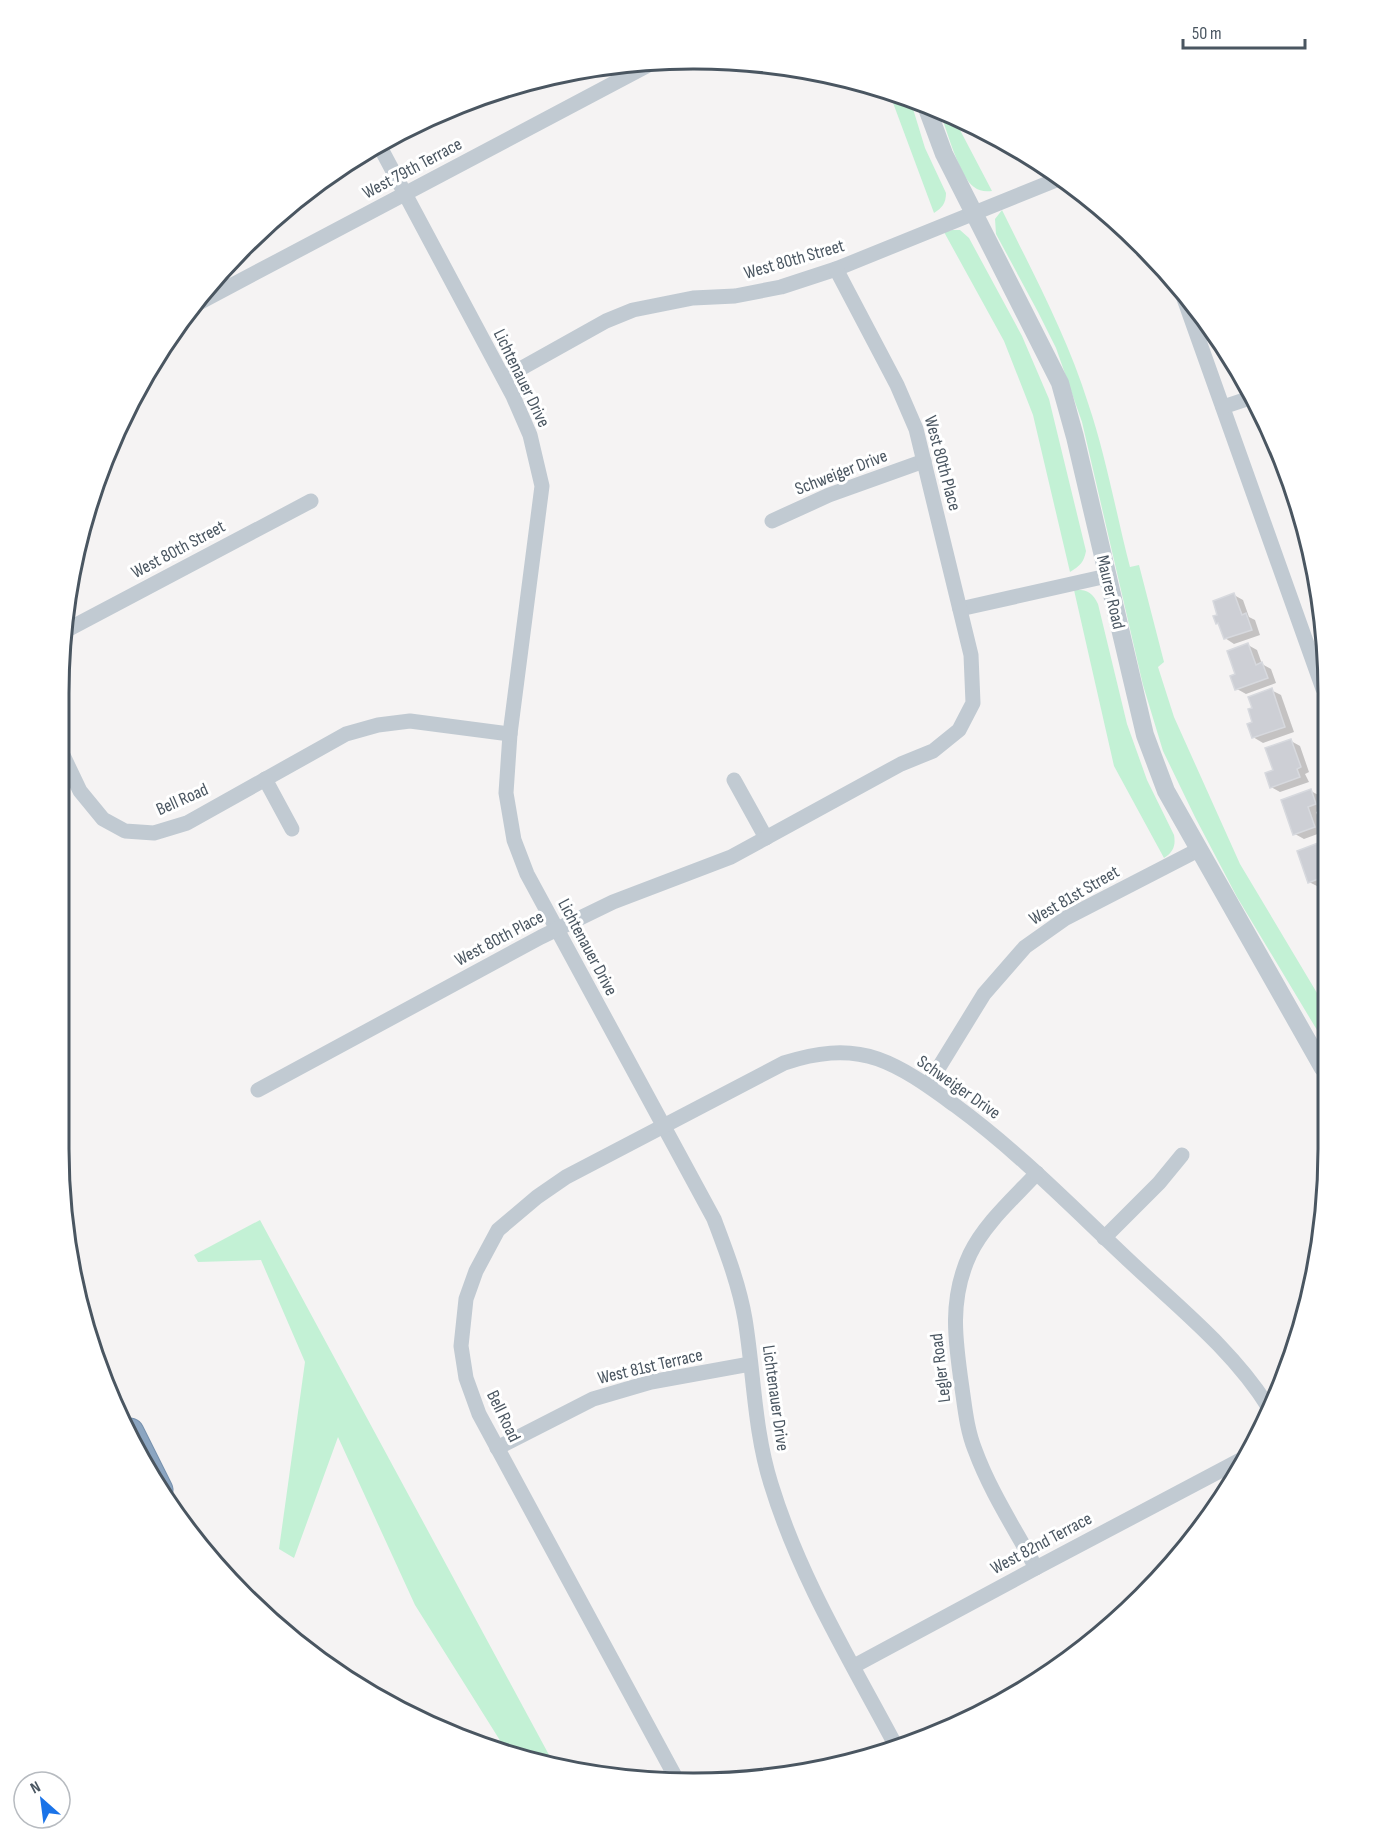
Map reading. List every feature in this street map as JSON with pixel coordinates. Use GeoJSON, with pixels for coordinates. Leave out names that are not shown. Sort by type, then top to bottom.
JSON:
{"type":"FeatureCollection","features":[{"type":"Feature","properties":{"kind":"street","name":"West 79th Terrace"},"geometry":{"type":"LineString","coordinates":[[213,296],[636,72]]}},
{"type":"Feature","properties":{"kind":"street","name":"Maurer Road"},"geometry":{"type":"LineString","coordinates":[[930,116],[944,154],[1060,383],[1075,437],[1145,735],[1166,791],[1318,1059]]}},
{"type":"Feature","properties":{"kind":"street","name":"Lichtenauer Drive"},"geometry":{"type":"LineString","coordinates":[[383,152],[504,378],[530,435],[542,486],[510,734],[506,793],[514,840],[527,874],[714,1219],[732,1270],[744,1317],[759,1433],[770,1483],[792,1545],[808,1580],[893,1740]]}},
{"type":"Feature","properties":{"kind":"street","name":"West 80th Street"},"geometry":{"type":"LineString","coordinates":[[504,378],[606,321],[633,310],[693,298],[735,296],[781,287],[836,269],[1051,182]]}},
{"type":"Feature","properties":{"kind":"street","name":"West 80th Place"},"geometry":{"type":"LineString","coordinates":[[258,1090],[613,902],[731,858],[901,764],[933,751],[958,730],[973,703],[971,656],[916,429],[897,385],[836,269]]}},
{"type":"Feature","properties":{"kind":"street"},"geometry":{"type":"LineString","coordinates":[[1189,314],[1317,673]]}},
{"type":"Feature","properties":{"kind":"street"},"geometry":{"type":"LineString","coordinates":[[1223,407],[1244,400]]}},
{"type":"Feature","properties":{"kind":"street","name":"Schweiger Drive"},"geometry":{"type":"LineString","coordinates":[[772,521],[829,495],[924,461]]}},
{"type":"Feature","properties":{"kind":"street","name":"West 80th Street"},"geometry":{"type":"LineString","coordinates":[[73,627],[311,501]]}},
{"type":"Feature","properties":{"kind":"street"},"geometry":{"type":"LineString","coordinates":[[960,609],[1107,576]]}},
{"type":"Feature","properties":{"kind":"street","name":"Bell Road"},"geometry":{"type":"LineString","coordinates":[[69,768],[80,791],[102,819],[125,831],[154,832],[187,823],[346,734],[378,725],[410,721],[510,734]]}},
{"type":"Feature","properties":{"kind":"street"},"geometry":{"type":"LineString","coordinates":[[265,779],[292,829]]}},
{"type":"Feature","properties":{"kind":"street"},"geometry":{"type":"LineString","coordinates":[[734,780],[766,838]]}},
{"type":"Feature","properties":{"kind":"street","name":"West 81st Street"},"geometry":{"type":"LineString","coordinates":[[928,1085],[984,994],[1010,961],[1025,947],[1066,918],[1198,850]]}},
{"type":"Feature","properties":{"kind":"street","name":"Schweiger Drive"},"geometry":{"type":"LineString","coordinates":[[663,1127],[784,1063],[821,1053],[859,1054],[893,1065],[928,1085],[987,1129],[1037,1173],[1243,1370],[1264,1401]]}},
{"type":"Feature","properties":{"kind":"street","name":"Bell Road"},"geometry":{"type":"LineString","coordinates":[[663,1127],[566,1177],[537,1197],[498,1230],[476,1271],[466,1299],[461,1346],[466,1378],[479,1414],[673,1772]]}},
{"type":"Feature","properties":{"kind":"street"},"geometry":{"type":"LineString","coordinates":[[1104,1238],[1159,1183],[1182,1155]]}},
{"type":"Feature","properties":{"kind":"street","name":"Legler Road"},"geometry":{"type":"LineString","coordinates":[[1036,1568],[982,1469],[970,1439],[954,1335],[956,1300],[961,1277],[971,1252],[995,1218],[1037,1173]]}},
{"type":"Feature","properties":{"kind":"street","name":"West 81st Terrace"},"geometry":{"type":"LineString","coordinates":[[497,1448],[593,1399],[651,1382],[750,1364]]}},
{"type":"Feature","properties":{"kind":"street","name":"West 82nd Terrace"},"geometry":{"type":"LineString","coordinates":[[854,1666],[1232,1465]]}},
{"type":"Feature","properties":{"kind":"green space"},"geometry":{"type":"Polygon","coordinates":[[[893,102],[913,110],[925,148],[946,193],[943,205],[934,213],[893,102]]]}},
{"type":"Feature","properties":{"kind":"green space"},"geometry":{"type":"Polygon","coordinates":[[[944,122],[960,129],[992,191],[978,189],[969,182],[954,151],[944,122]]]}},
{"type":"Feature","properties":{"kind":"green space"},"geometry":{"type":"Polygon","coordinates":[[[1002,210],[1049,305],[1080,378],[1100,443],[1130,567],[1139,565],[1164,662],[1158,667],[1174,717],[1240,864],[1318,995],[1318,1032],[1237,897],[1163,751],[1143,685],[1082,422],[1056,348],[996,234],[995,219],[1002,210]]]}},
{"type":"Feature","properties":{"kind":"green space"},"geometry":{"type":"Polygon","coordinates":[[[960,230],[969,238],[1022,336],[1049,399],[1086,551],[1081,563],[1070,572],[1033,415],[1004,341],[944,232],[960,230]]]}},
{"type":"Feature","properties":{"kind":"green space"},"geometry":{"type":"Polygon","coordinates":[[[1074,590],[1089,592],[1098,604],[1127,724],[1147,780],[1174,835],[1173,848],[1164,858],[1114,766],[1074,590]]]}},
{"type":"Feature","properties":{"kind":"green space"},"geometry":{"type":"Polygon","coordinates":[[[260,1220],[550,1756],[501,1743],[415,1605],[338,1437],[294,1558],[279,1549],[305,1362],[261,1260],[198,1262],[194,1255],[260,1220]]]}},
{"type":"Feature","properties":{"kind":"building"},"geometry":{"type":"Polygon","coordinates":[[[1234,593],[1242,615],[1246,613],[1252,630],[1224,639],[1213,616],[1217,615],[1213,601],[1234,593]]]}},
{"type":"Feature","properties":{"kind":"building"},"geometry":{"type":"Polygon","coordinates":[[[1248,643],[1256,665],[1262,662],[1268,678],[1235,690],[1230,676],[1235,674],[1227,651],[1248,643]]]}},
{"type":"Feature","properties":{"kind":"building"},"geometry":{"type":"Polygon","coordinates":[[[1272,688],[1285,727],[1252,738],[1247,724],[1252,722],[1248,709],[1252,708],[1248,697],[1272,688]]]}},
{"type":"Feature","properties":{"kind":"building"},"geometry":{"type":"Polygon","coordinates":[[[1291,739],[1301,767],[1297,769],[1300,777],[1270,788],[1265,773],[1273,770],[1265,748],[1291,739]]]}},
{"type":"Feature","properties":{"kind":"building"},"geometry":{"type":"Polygon","coordinates":[[[1311,789],[1316,804],[1308,807],[1315,827],[1293,835],[1281,800],[1311,789]]]}},
{"type":"Feature","properties":{"kind":"building"},"geometry":{"type":"Polygon","coordinates":[[[1318,843],[1318,879],[1308,883],[1297,851],[1318,843]]]}}]}
